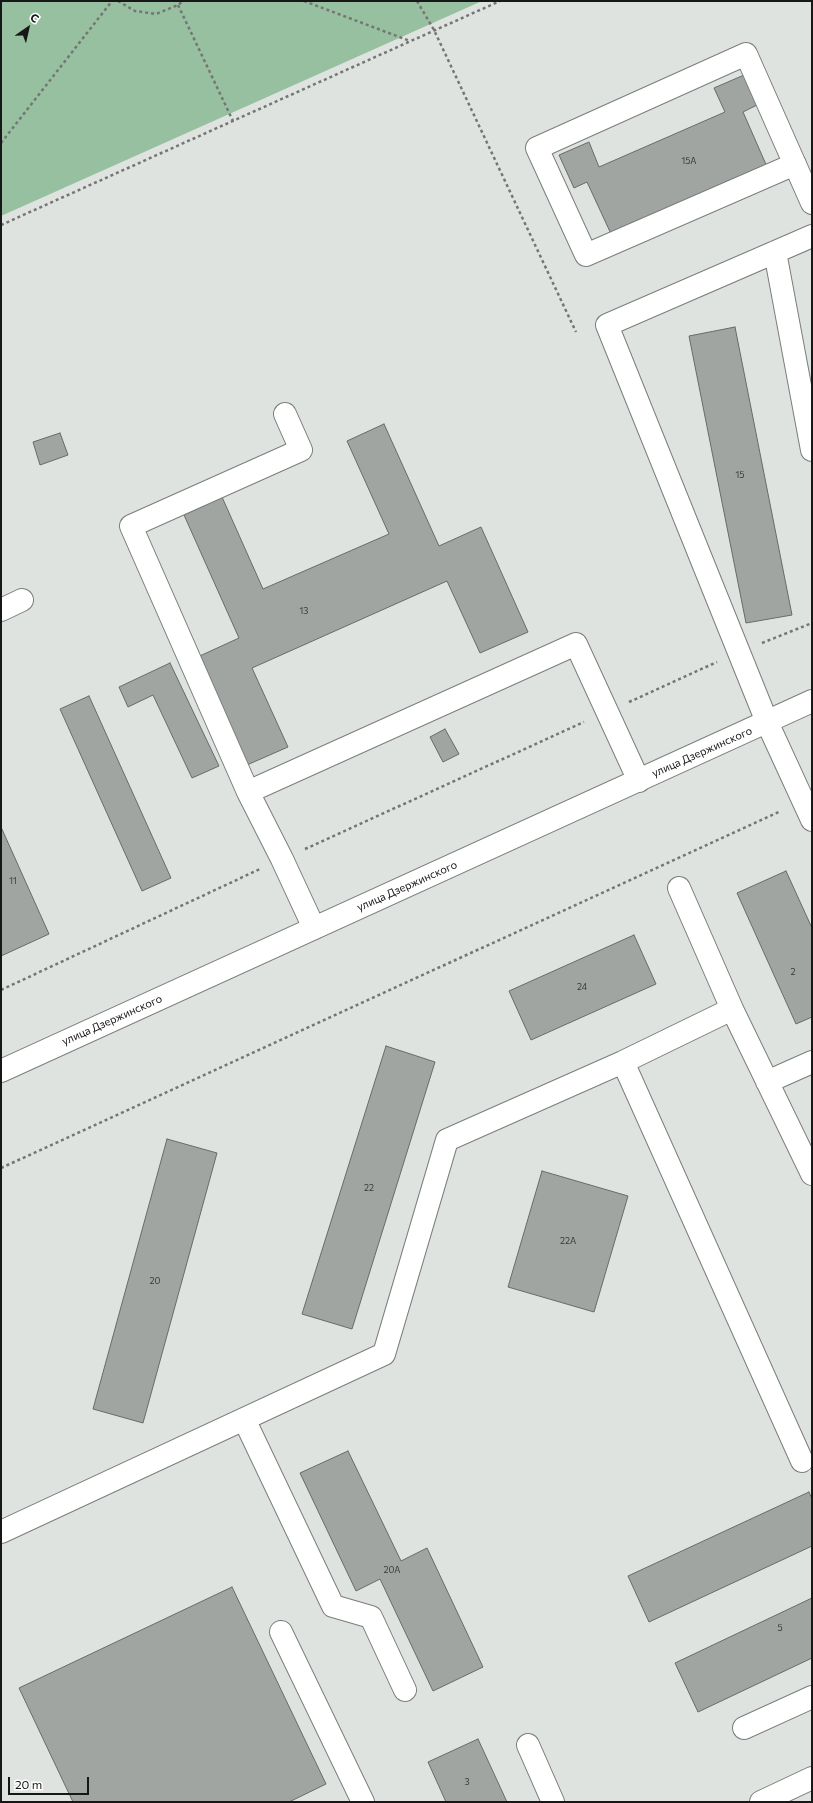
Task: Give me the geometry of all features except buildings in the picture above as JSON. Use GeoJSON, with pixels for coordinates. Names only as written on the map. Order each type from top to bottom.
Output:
{"type":"FeatureCollection","features":[{"type":"Feature","properties":{"kind":"main road"},"geometry":{"type":"LineString","coordinates":[[794,164],[586,255],[537,148],[746,54],[812,203]]}},
{"type":"Feature","properties":{"kind":"main road"},"geometry":{"type":"LineString","coordinates":[[812,236],[607,325],[767,722],[812,820]]}},
{"type":"Feature","properties":{"kind":"main road"},"geometry":{"type":"LineString","coordinates":[[775,252],[812,450]]}},
{"type":"Feature","properties":{"kind":"main road"},"geometry":{"type":"LineString","coordinates":[[285,414],[302,450],[131,526],[248,792],[282,859],[314,928]]}},
{"type":"Feature","properties":{"kind":"main road"},"geometry":{"type":"LineString","coordinates":[[1,610],[22,600]]}},
{"type":"Feature","properties":{"kind":"main road"},"geometry":{"type":"LineString","coordinates":[[248,792],[576,644],[639,781]]}},
{"type":"Feature","properties":{"kind":"main road","name":"улица Дзержинского"},"geometry":{"type":"LineString","coordinates":[[1,1071],[812,701]]}},
{"type":"Feature","properties":{"kind":"main road"},"geometry":{"type":"LineString","coordinates":[[679,888],[732,1009],[812,1174]]}},
{"type":"Feature","properties":{"kind":"main road"},"geometry":{"type":"LineString","coordinates":[[1,1532],[384,1354],[447,1140],[623,1062],[732,1009]]}},
{"type":"Feature","properties":{"kind":"main road"},"geometry":{"type":"LineString","coordinates":[[623,1062],[802,1461]]}},
{"type":"Feature","properties":{"kind":"main road"},"geometry":{"type":"LineString","coordinates":[[767,1082],[812,1062]]}},
{"type":"Feature","properties":{"kind":"main road"},"geometry":{"type":"LineString","coordinates":[[244,1420],[333,1606],[371,1617],[405,1690]]}},
{"type":"Feature","properties":{"kind":"main road"},"geometry":{"type":"LineString","coordinates":[[281,1632],[363,1802]]}},
{"type":"Feature","properties":{"kind":"main road"},"geometry":{"type":"LineString","coordinates":[[744,1728],[812,1697]]}},
{"type":"Feature","properties":{"kind":"main road"},"geometry":{"type":"LineString","coordinates":[[528,1745],[553,1802]]}},
{"type":"Feature","properties":{"kind":"main road"},"geometry":{"type":"LineString","coordinates":[[761,1802],[812,1778]]}},
{"type":"Feature","properties":{"kind":"path"},"geometry":{"type":"LineString","coordinates":[[1,143],[112,1]]}},
{"type":"Feature","properties":{"kind":"path"},"geometry":{"type":"LineString","coordinates":[[118,1],[135,11],[156,14],[178,5],[183,1]]}},
{"type":"Feature","properties":{"kind":"path"},"geometry":{"type":"LineString","coordinates":[[304,1],[411,41]]}},
{"type":"Feature","properties":{"kind":"path"},"geometry":{"type":"LineString","coordinates":[[417,1],[434,30],[576,332]]}},
{"type":"Feature","properties":{"kind":"path"},"geometry":{"type":"LineString","coordinates":[[1,225],[500,1]]}},
{"type":"Feature","properties":{"kind":"path"},"geometry":{"type":"LineString","coordinates":[[178,5],[233,121]]}},
{"type":"Feature","properties":{"kind":"path"},"geometry":{"type":"LineString","coordinates":[[1,990],[282,859],[739,652],[812,623]]}},
{"type":"Feature","properties":{"kind":"path"},"geometry":{"type":"LineString","coordinates":[[1,1168],[783,810]]}},
{"type":"Feature","properties":{"kind":"green space"},"geometry":{"type":"Polygon","coordinates":[[[1,1],[482,1],[1,216],[1,1]]]}}]}
